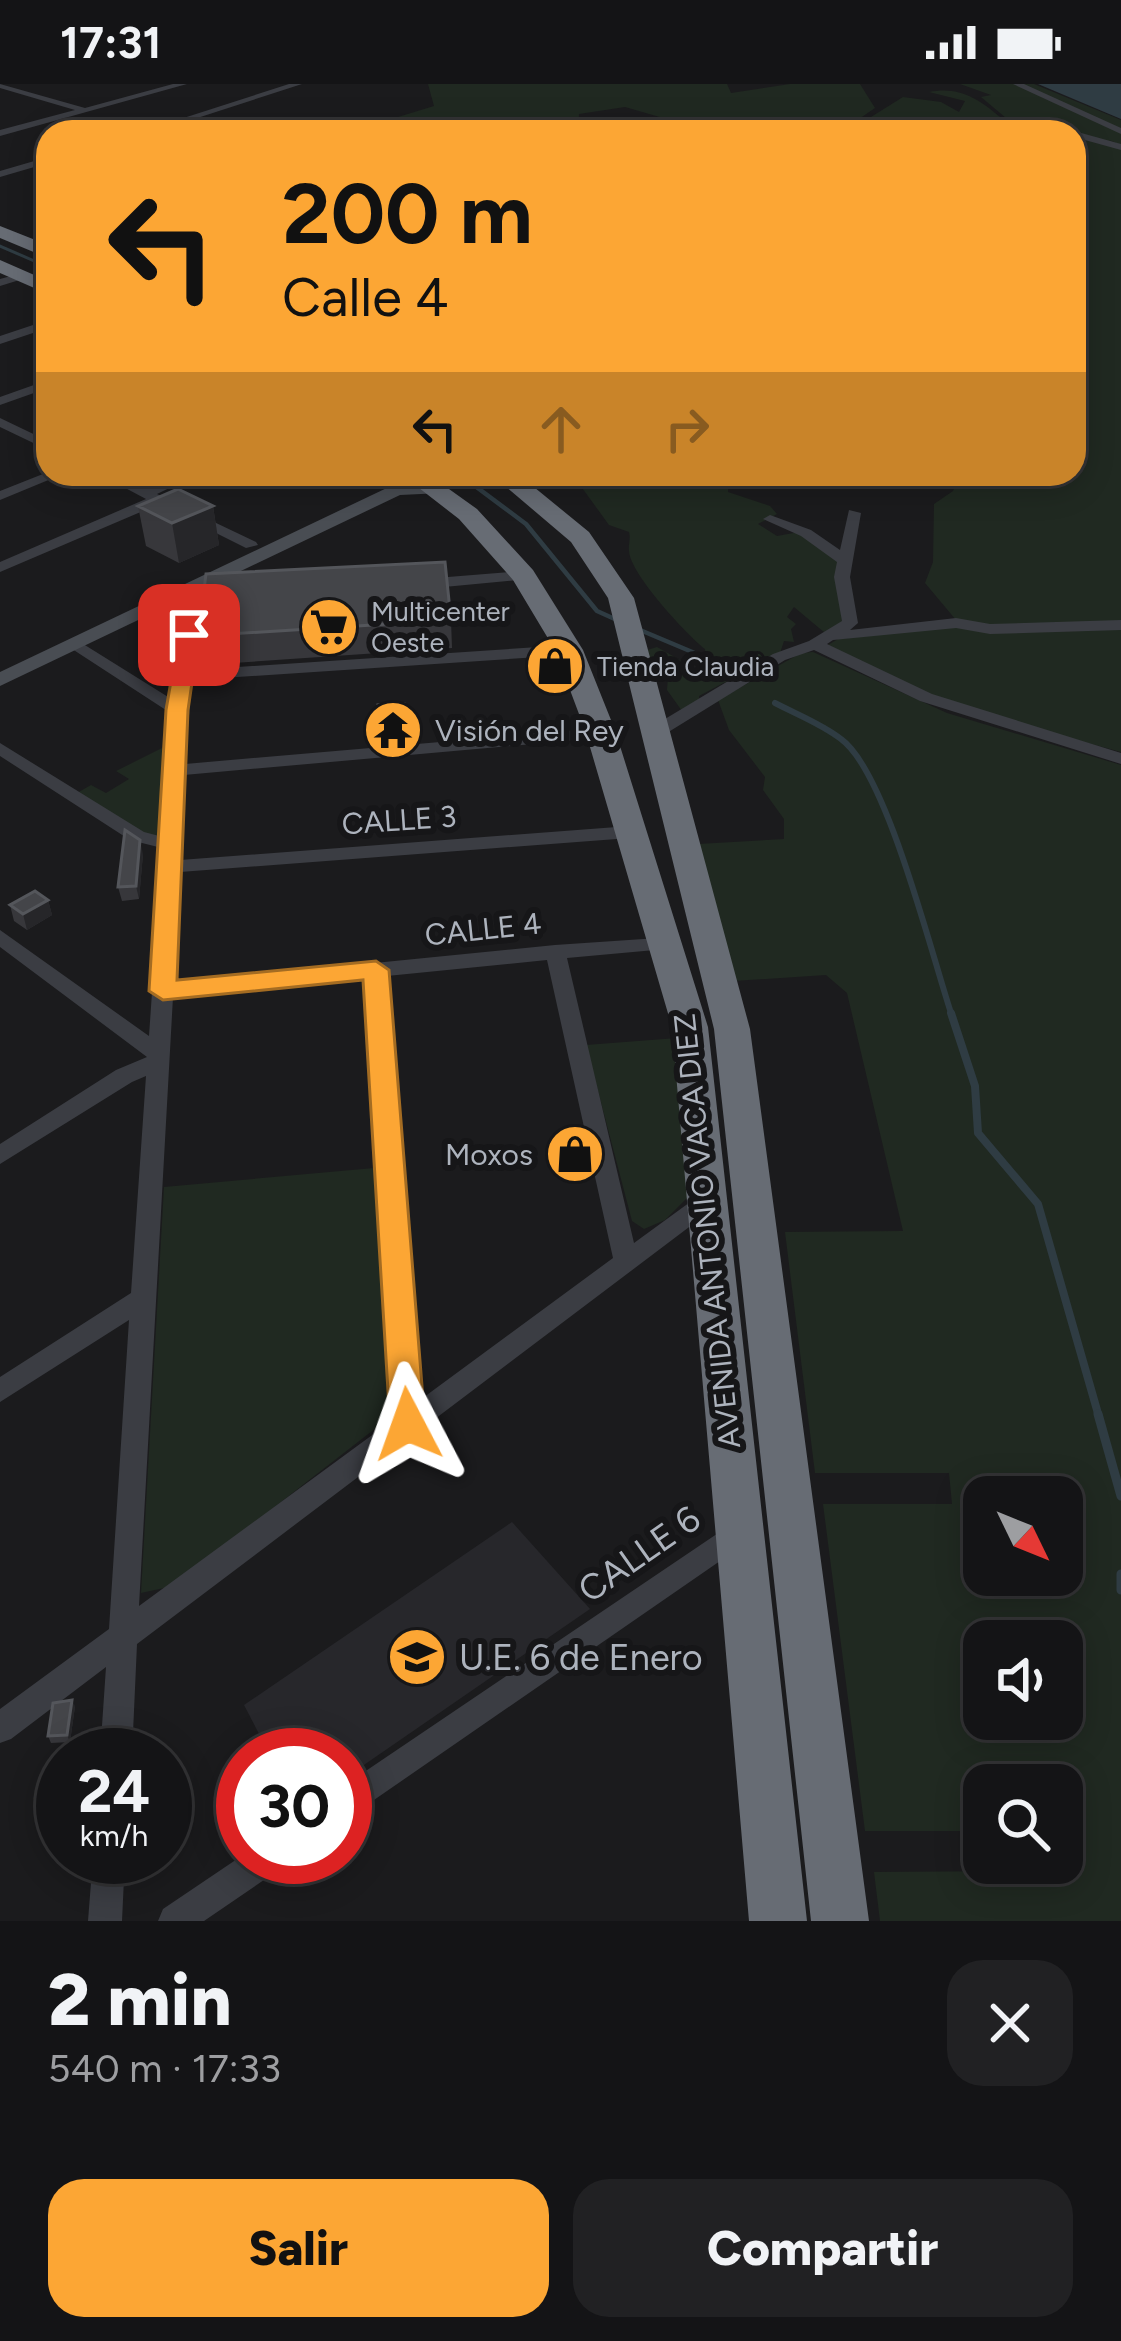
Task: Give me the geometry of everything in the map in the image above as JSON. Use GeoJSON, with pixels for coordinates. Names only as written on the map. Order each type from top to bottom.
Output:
{"type":"FeatureCollection","features":[{"type":"Feature","properties":{"kind":"highway"},"geometry":{"type":"LineString","coordinates":[[0,231],[36,247]]}},
{"type":"Feature","properties":{"kind":"highway"},"geometry":{"type":"LineString","coordinates":[[0,266],[36,282]]}},
{"type":"Feature","properties":{"kind":"highway","name":"AVENIDA ANTONIO VACA DIEZ"},"geometry":{"type":"LineString","coordinates":[[431,486],[487,522],[569,650],[602,733],[690,1027],[778,1921]]}},
{"type":"Feature","properties":{"kind":"highway","name":"AVENIDA ANTONIO VACA DIEZ"},"geometry":{"type":"LineString","coordinates":[[517,486],[605,568],[621,598],[733,1030],[840,1921]]}},
{"type":"Feature","properties":{"kind":"highway"},"geometry":{"type":"LineString","coordinates":[[487,522],[545,510]]}},
{"type":"Feature","properties":{"kind":"street"},"geometry":{"type":"LineString","coordinates":[[16,84],[33,92]]}},
{"type":"Feature","properties":{"kind":"street"},"geometry":{"type":"LineString","coordinates":[[49,120],[183,84]]}},
{"type":"Feature","properties":{"kind":"street"},"geometry":{"type":"LineString","coordinates":[[183,120],[298,84]]}},
{"type":"Feature","properties":{"kind":"street"},"geometry":{"type":"LineString","coordinates":[[1017,84],[1121,130]]}},
{"type":"Feature","properties":{"kind":"street"},"geometry":{"type":"LineString","coordinates":[[0,85],[90,109]]}},
{"type":"Feature","properties":{"kind":"street"},"geometry":{"type":"LineString","coordinates":[[0,100],[51,87]]}},
{"type":"Feature","properties":{"kind":"street"},"geometry":{"type":"LineString","coordinates":[[0,133],[36,123]]}},
{"type":"Feature","properties":{"kind":"street"},"geometry":{"type":"LineString","coordinates":[[1086,137],[1121,147]]}},
{"type":"Feature","properties":{"kind":"street"},"geometry":{"type":"LineString","coordinates":[[0,174],[36,164]]}},
{"type":"Feature","properties":{"kind":"street"},"geometry":{"type":"LineString","coordinates":[[0,283],[22,276]]}},
{"type":"Feature","properties":{"kind":"street"},"geometry":{"type":"LineString","coordinates":[[0,340],[36,328]]}},
{"type":"Feature","properties":{"kind":"street"},"geometry":{"type":"LineString","coordinates":[[0,401],[36,388]]}},
{"type":"Feature","properties":{"kind":"street"},"geometry":{"type":"LineString","coordinates":[[3,427],[36,441]]}},
{"type":"Feature","properties":{"kind":"street"},"geometry":{"type":"LineString","coordinates":[[0,496],[36,482]]}},
{"type":"Feature","properties":{"kind":"street"},"geometry":{"type":"LineString","coordinates":[[131,486],[251,545]]}},
{"type":"Feature","properties":{"kind":"street"},"geometry":{"type":"LineString","coordinates":[[0,567],[169,486]]}},
{"type":"Feature","properties":{"kind":"street"},"geometry":{"type":"LineString","coordinates":[[0,680],[199,590],[353,503],[372,486]]}},
{"type":"Feature","properties":{"kind":"street"},"geometry":{"type":"LineString","coordinates":[[0,661],[251,545],[353,503],[411,486]]}},
{"type":"Feature","properties":{"kind":"street"},"geometry":{"type":"LineString","coordinates":[[835,637],[850,623],[842,577],[854,513]]}},
{"type":"Feature","properties":{"kind":"street"},"geometry":{"type":"LineString","coordinates":[[770,519],[806,533],[845,560]]}},
{"type":"Feature","properties":{"kind":"street"},"geometry":{"type":"LineString","coordinates":[[397,586],[524,576]]}},
{"type":"Feature","properties":{"kind":"street"},"geometry":{"type":"LineString","coordinates":[[199,590],[221,594]]}},
{"type":"Feature","properties":{"kind":"street"},"geometry":{"type":"LineString","coordinates":[[118,1728],[177,710],[199,590]]}},
{"type":"Feature","properties":{"kind":"street"},"geometry":{"type":"LineString","coordinates":[[656,732],[778,657],[835,637],[956,623],[990,629],[1121,625]]}},
{"type":"Feature","properties":{"kind":"street"},"geometry":{"type":"LineString","coordinates":[[815,644],[872,678],[926,701],[1121,759]]}},
{"type":"Feature","properties":{"kind":"street"},"geometry":{"type":"LineString","coordinates":[[74,645],[177,710]]}},
{"type":"Feature","properties":{"kind":"street"},"geometry":{"type":"LineString","coordinates":[[180,676],[569,650]]}},
{"type":"Feature","properties":{"kind":"street"},"geometry":{"type":"LineString","coordinates":[[177,770],[602,733]]}},
{"type":"Feature","properties":{"kind":"street"},"geometry":{"type":"LineString","coordinates":[[0,748],[172,856]]}},
{"type":"Feature","properties":{"kind":"street","name":"CALLE 3"},"geometry":{"type":"LineString","coordinates":[[172,856],[630,832]]}},
{"type":"Feature","properties":{"kind":"street"},"geometry":{"type":"LineString","coordinates":[[0,937],[155,1059]]}},
{"type":"Feature","properties":{"kind":"street","name":"CALLE 4"},"geometry":{"type":"LineString","coordinates":[[163,991],[666,942]]}},
{"type":"Feature","properties":{"kind":"street"},"geometry":{"type":"LineString","coordinates":[[555,952],[626,1262]]}},
{"type":"Feature","properties":{"kind":"street"},"geometry":{"type":"LineString","coordinates":[[376,970],[408,1424]]}},
{"type":"Feature","properties":{"kind":"street"},"geometry":{"type":"LineString","coordinates":[[0,1155],[155,1059]]}},
{"type":"Feature","properties":{"kind":"street"},"geometry":{"type":"LineString","coordinates":[[0,1729],[705,1203]]}},
{"type":"Feature","properties":{"kind":"street"},"geometry":{"type":"LineString","coordinates":[[0,1391],[141,1299]]}},
{"type":"Feature","properties":{"kind":"street","name":"CALLE 6"},"geometry":{"type":"LineString","coordinates":[[372,1785],[740,1531]]}},
{"type":"Feature","properties":{"kind":"street"},"geometry":{"type":"LineString","coordinates":[[105,1921],[107,1884]]}},
{"type":"Feature","properties":{"kind":"street"},"geometry":{"type":"LineString","coordinates":[[175,1921],[229,1884]]}},
{"type":"Feature","properties":{"kind":"shaded area"},"geometry":{"type":"Polygon","coordinates":[[[428,84],[727,84],[731,93],[790,84],[860,84],[875,108],[858,120],[670,120],[625,107],[579,114],[579,120],[388,120],[434,106],[428,84]]]}},
{"type":"Feature","properties":{"kind":"shaded area"},"geometry":{"type":"Polygon","coordinates":[[[960,84],[1034,84],[1121,120],[1121,129],[1047,96],[1121,133],[1121,145],[1109,140],[1121,148],[1121,623],[990,627],[956,620],[925,583],[933,562],[934,504],[955,486],[1086,486],[1086,120],[998,120],[1006,118],[981,97],[991,95],[960,84]]]}},
{"type":"Feature","properties":{"kind":"shaded area"},"geometry":{"type":"Polygon","coordinates":[[[1038,84],[1121,84],[1121,119],[1038,84]]]}},
{"type":"Feature","properties":{"kind":"shaded area"},"geometry":{"type":"Polygon","coordinates":[[[939,91],[967,95],[1000,117],[866,120],[903,97],[941,102],[959,112],[965,101],[929,92],[939,91]]]}},
{"type":"Feature","properties":{"kind":"shaded area"},"geometry":{"type":"Polygon","coordinates":[[[581,486],[728,486],[728,492],[770,506],[777,514],[758,524],[777,536],[799,532],[838,560],[843,622],[825,633],[794,607],[787,617],[796,624],[791,629],[794,642],[784,641],[780,653],[699,696],[699,703],[682,711],[667,690],[668,677],[651,663],[647,650],[657,647],[696,669],[706,663],[705,649],[639,574],[629,551],[629,532],[609,525],[581,486]]]}},
{"type":"Feature","properties":{"kind":"shaded area"},"geometry":{"type":"Polygon","coordinates":[[[950,627],[1121,627],[1121,752],[941,703],[828,645],[838,639],[950,627]]]}},
{"type":"Feature","properties":{"kind":"shaded area"},"geometry":{"type":"Polygon","coordinates":[[[813,652],[947,713],[1121,765],[1121,1921],[880,1921],[874,1872],[963,1871],[963,1884],[1083,1884],[1083,1764],[963,1764],[963,1831],[865,1831],[823,1504],[952,1504],[949,1473],[815,1473],[785,1232],[903,1231],[847,993],[826,975],[733,981],[698,844],[784,839],[784,819],[763,790],[765,777],[729,730],[718,700],[801,653],[813,652]]]}},
{"type":"Feature","properties":{"kind":"shaded area"},"geometry":{"type":"Polygon","coordinates":[[[168,745],[160,836],[153,839],[77,793],[91,785],[106,793],[129,779],[116,771],[168,745]]]}},
{"type":"Feature","properties":{"kind":"shaded area"},"geometry":{"type":"Polygon","coordinates":[[[677,1038],[688,1197],[665,1220],[644,1229],[632,1221],[586,1045],[677,1038]]]}},
{"type":"Feature","properties":{"kind":"shaded area"},"geometry":{"type":"Polygon","coordinates":[[[374,1168],[390,1417],[173,1586],[141,1593],[164,1187],[374,1168]]]}},
{"type":"Feature","properties":{"kind":"shaded area","name":"U.E. 6 de Enero"},"geometry":{"type":"Polygon","coordinates":[[[512,1522],[590,1609],[372,1759],[372,1728],[256,1728],[244,1705],[512,1522]]]}},
{"type":"Feature","properties":{"kind":"building"},"geometry":{"type":"Polygon","coordinates":[[[178,489],[213,506],[172,523],[138,506],[178,489]]]}},
{"type":"Feature","properties":{"kind":"building"},"geometry":{"type":"Polygon","coordinates":[[[445,562],[451,620],[198,636],[206,574],[445,562]]]}},
{"type":"Feature","properties":{"kind":"building"},"geometry":{"type":"Polygon","coordinates":[[[404,704],[405,725],[379,727],[378,705],[404,704]]]}},
{"type":"Feature","properties":{"kind":"building"},"geometry":{"type":"Polygon","coordinates":[[[125,830],[140,840],[136,886],[118,887],[125,830]]]}},
{"type":"Feature","properties":{"kind":"building"},"geometry":{"type":"Polygon","coordinates":[[[35,891],[48,900],[23,914],[10,905],[35,891]]]}},
{"type":"Feature","properties":{"kind":"building"},"geometry":{"type":"Polygon","coordinates":[[[72,1700],[68,1728],[49,1728],[53,1703],[72,1700]]]}},
{"type":"Feature","properties":{"kind":"waterway"},"geometry":{"type":"LineString","coordinates":[[0,246],[36,262]]}},
{"type":"Feature","properties":{"kind":"waterway"},"geometry":{"type":"LineString","coordinates":[[475,486],[526,524],[597,611],[617,620]]}},
{"type":"Feature","properties":{"kind":"waterway"},"geometry":{"type":"LineString","coordinates":[[640,630],[716,662]]}},
{"type":"Feature","properties":{"kind":"waterway"},"geometry":{"type":"LineString","coordinates":[[775,703],[841,739],[875,788],[952,1016]]}},
{"type":"Feature","properties":{"kind":"waterway"},"geometry":{"type":"LineString","coordinates":[[951,1013],[975,1086],[978,1133],[1038,1204],[1099,1417]]}},
{"type":"Feature","properties":{"kind":"waterway"},"geometry":{"type":"LineString","coordinates":[[1098,1414],[1121,1496]]}},
{"type":"Feature","properties":{"kind":"waterway"},"geometry":{"type":"LineString","coordinates":[[1121,1574],[1121,1590]]}},
{"type":"Feature","properties":{"kind":"place","name":"Multicenter Oeste"},"geometry":{"type":"Point","coordinates":[329,627]}},
{"type":"Feature","properties":{"kind":"place","name":"Tienda Claudia"},"geometry":{"type":"Point","coordinates":[555,666]}},
{"type":"Feature","properties":{"kind":"place","name":"Visión del Rey"},"geometry":{"type":"Point","coordinates":[393,730]}},
{"type":"Feature","properties":{"kind":"place","name":"Moxos"},"geometry":{"type":"Point","coordinates":[575,1154]}},
{"type":"Feature","properties":{"kind":"place","name":"U.E. 6 de Enero"},"geometry":{"type":"Point","coordinates":[417,1657]}},
{"type":"Feature","properties":{"kind":"route"},"geometry":{"type":"LineString","coordinates":[[189,635],[177,710],[163,991],[376,970],[408,1424]]}}]}
